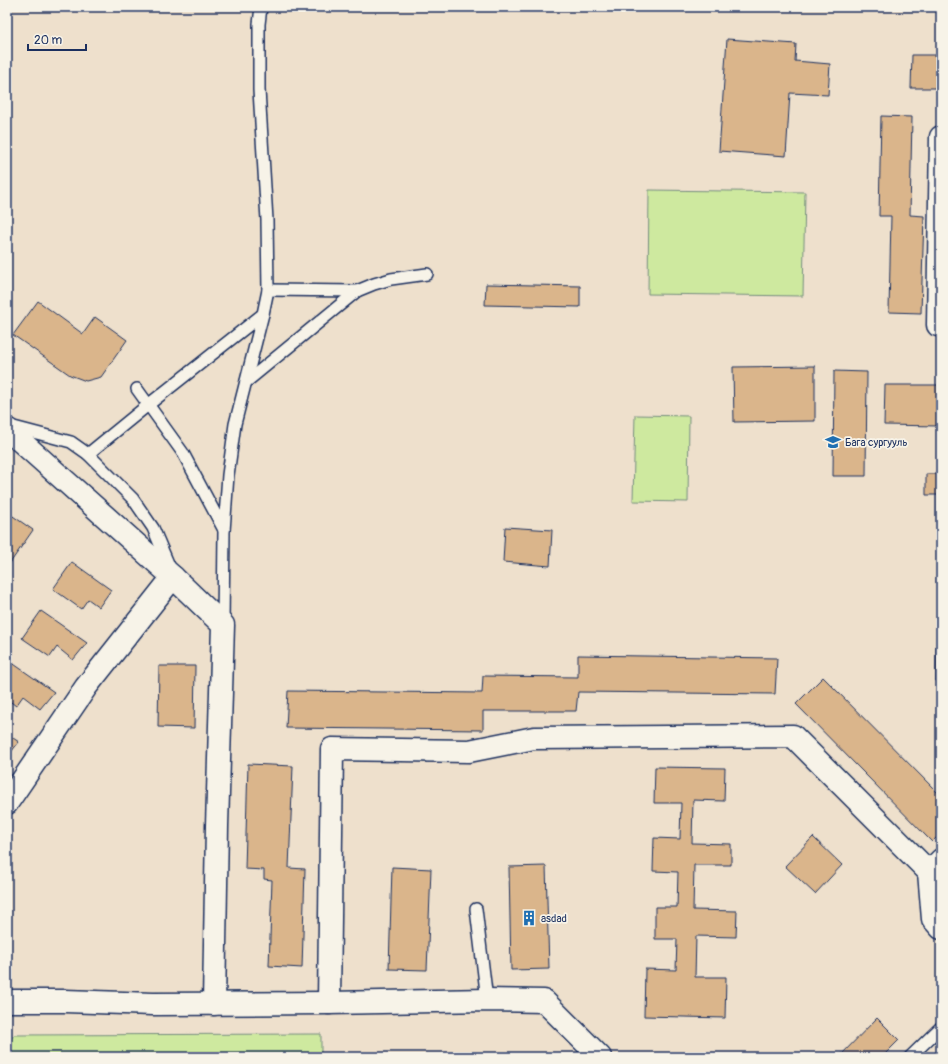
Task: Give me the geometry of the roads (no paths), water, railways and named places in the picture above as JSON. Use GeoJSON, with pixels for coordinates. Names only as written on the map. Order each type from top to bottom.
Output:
{"type":"FeatureCollection","features":[{"type":"Feature","properties":{"kind":"street"},"geometry":{"type":"LineString","coordinates":[[941,137],[938,325],[941,325]]}},
{"type":"Feature","properties":{"kind":"street"},"geometry":{"type":"LineString","coordinates":[[7,429],[224,625],[217,834],[214,1004]]}},
{"type":"Feature","properties":{"kind":"street"},"geometry":{"type":"LineString","coordinates":[[7,803],[86,687],[173,578]]}},
{"type":"Feature","properties":{"kind":"street"},"geometry":{"type":"LineString","coordinates":[[329,1003],[332,750],[469,751],[534,738],[794,736],[937,869],[933,919],[941,928]]}},
{"type":"Feature","properties":{"kind":"street"},"geometry":{"type":"LineString","coordinates":[[7,1001],[153,1004],[487,1000],[544,1001],[600,1057]]}},
{"type":"Feature","properties":{"kind":"lane"},"geometry":{"type":"LineString","coordinates":[[224,625],[224,531],[228,475],[235,424],[268,290],[267,220],[259,90],[259,24],[262,7]]}},
{"type":"Feature","properties":{"kind":"lane"},"geometry":{"type":"LineString","coordinates":[[246,382],[357,291],[391,279],[427,274]]}},
{"type":"Feature","properties":{"kind":"lane"},"geometry":{"type":"LineString","coordinates":[[268,290],[357,291]]}},
{"type":"Feature","properties":{"kind":"lane"},"geometry":{"type":"LineString","coordinates":[[88,454],[263,314]]}},
{"type":"Feature","properties":{"kind":"lane"},"geometry":{"type":"LineString","coordinates":[[137,389],[183,453],[224,531]]}},
{"type":"Feature","properties":{"kind":"lane"},"geometry":{"type":"LineString","coordinates":[[7,425],[71,442],[88,454],[133,499],[141,510],[153,528],[173,578]]}},
{"type":"Feature","properties":{"kind":"lane"},"geometry":{"type":"LineString","coordinates":[[476,909],[487,1000]]}},
{"type":"Feature","properties":{"kind":"lane"},"geometry":{"type":"LineString","coordinates":[[910,1057],[941,1027]]}},
{"type":"Feature","properties":{"kind":"place","name":"Бага сургууль"},"geometry":{"type":"Point","coordinates":[833,442]}},
{"type":"Feature","properties":{"kind":"place","name":"asdad"},"geometry":{"type":"Point","coordinates":[529,918]}}]}
